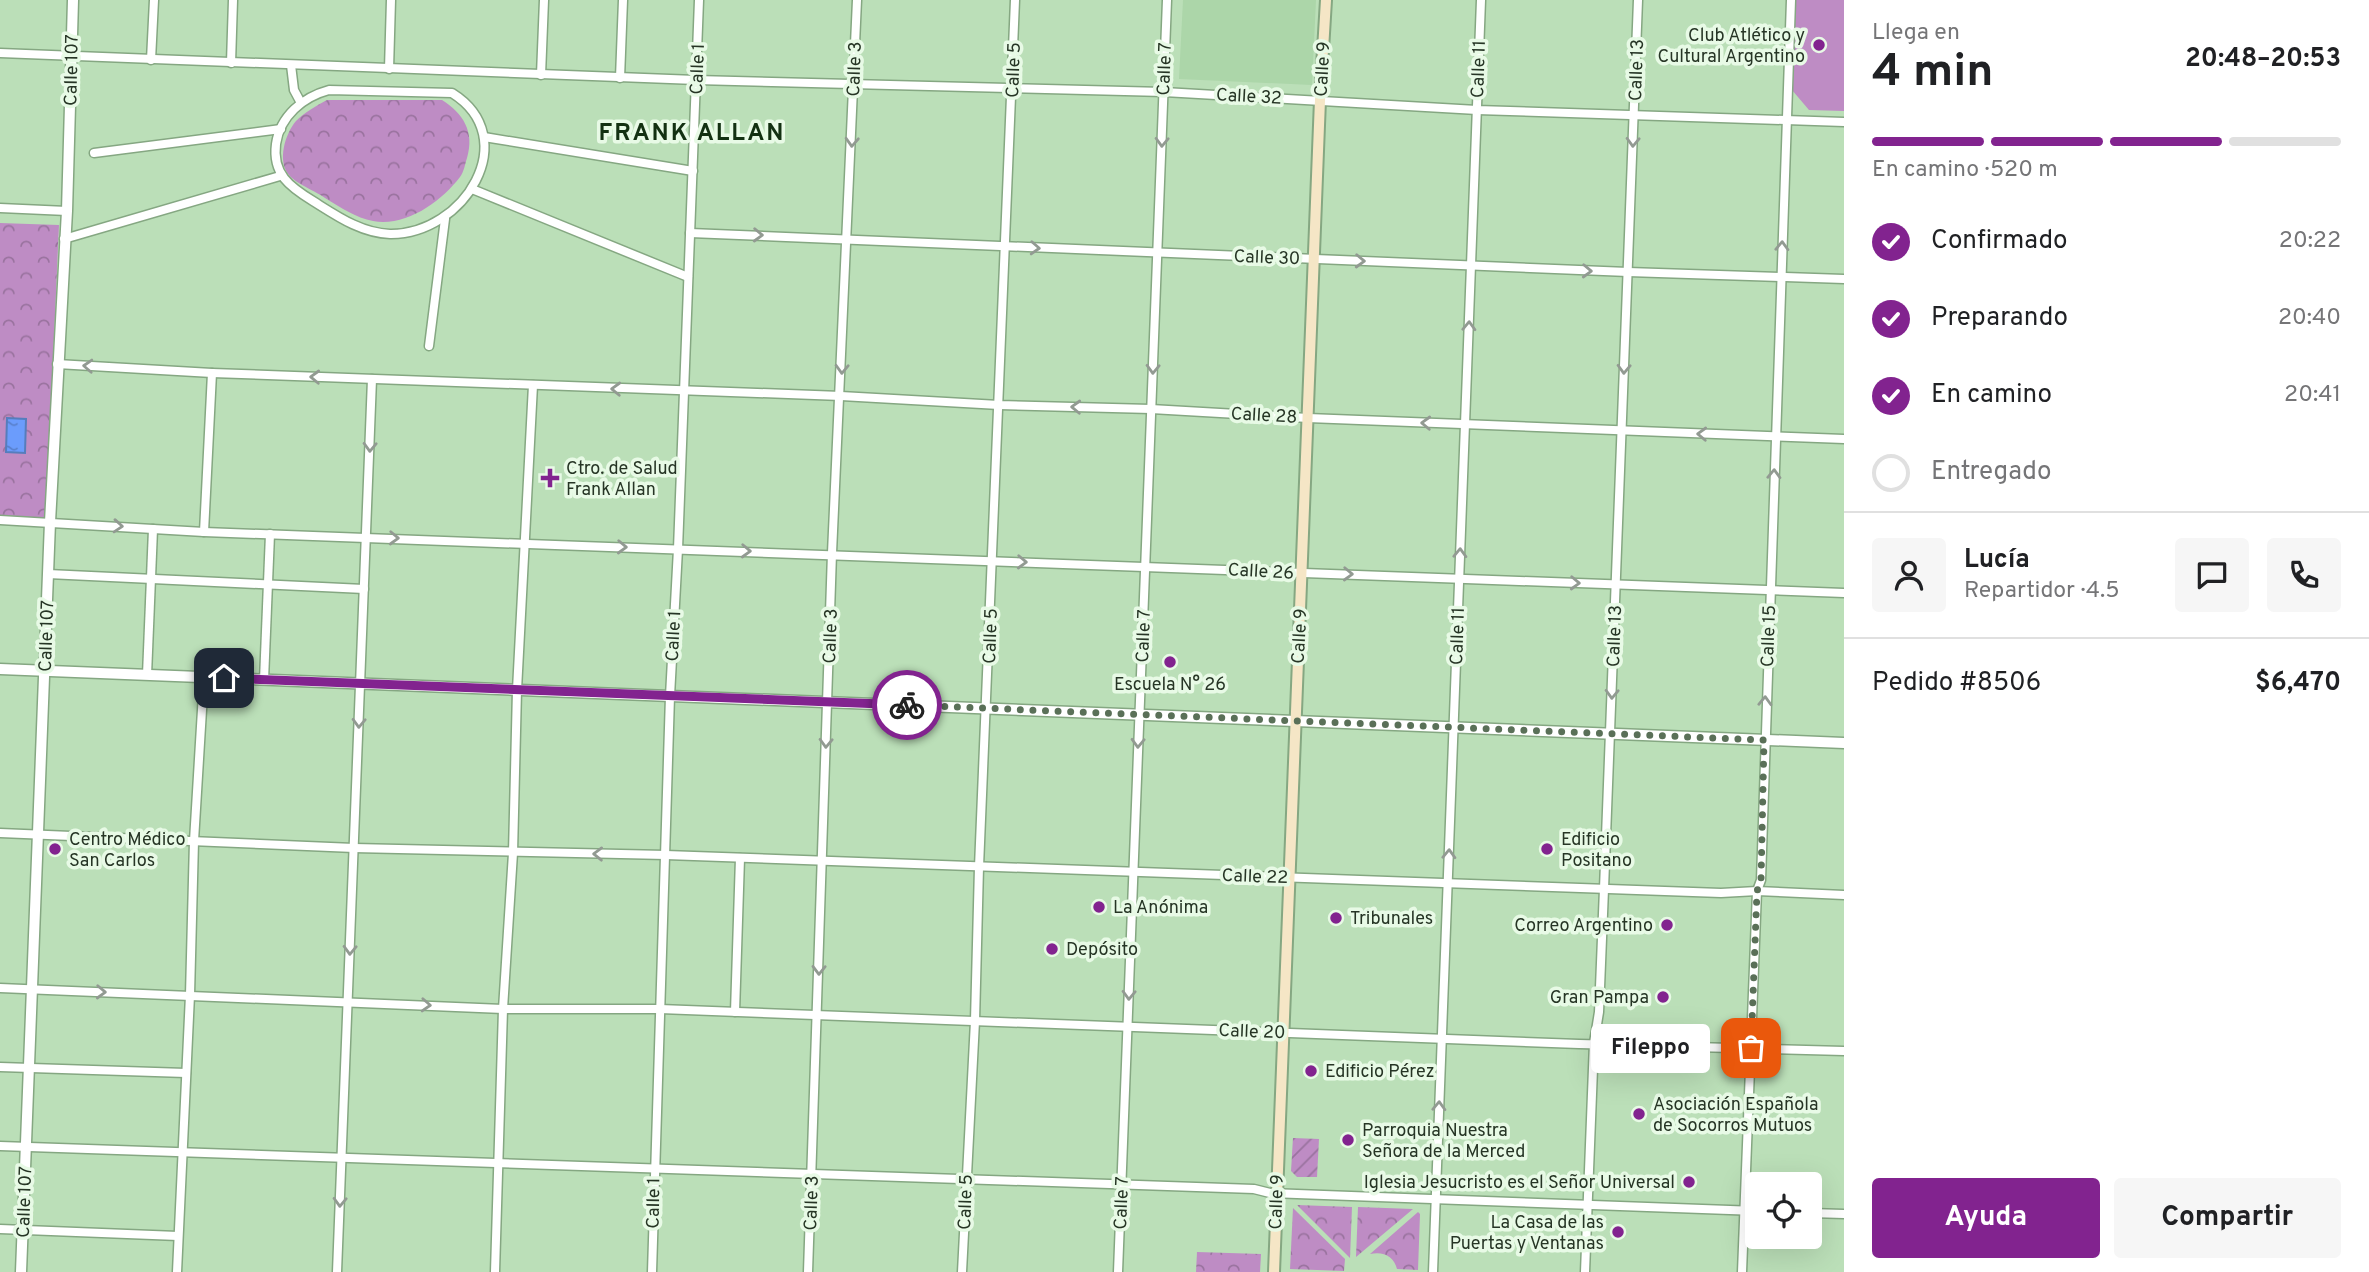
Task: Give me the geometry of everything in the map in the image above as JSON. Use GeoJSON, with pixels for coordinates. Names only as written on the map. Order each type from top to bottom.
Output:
{"type":"FeatureCollection","features":[{"type":"Feature","properties":{"kind":"main road","name":"Calle 9"},"geometry":{"type":"LineString","coordinates":[[1274,1272],[1326,0]]}},
{"type":"Feature","properties":{"kind":"street","name":"Calle 107"},"geometry":{"type":"LineString","coordinates":[[21,1272],[50,522],[67,211],[73,0]]}},
{"type":"Feature","properties":{"kind":"street"},"geometry":{"type":"LineString","coordinates":[[151,60],[154,0]]}},
{"type":"Feature","properties":{"kind":"street"},"geometry":{"type":"LineString","coordinates":[[231,63],[233,0]]}},
{"type":"Feature","properties":{"kind":"street"},"geometry":{"type":"LineString","coordinates":[[389,69],[391,0]]}},
{"type":"Feature","properties":{"kind":"street"},"geometry":{"type":"LineString","coordinates":[[541,75],[544,0]]}},
{"type":"Feature","properties":{"kind":"street"},"geometry":{"type":"LineString","coordinates":[[620,78],[623,0]]}},
{"type":"Feature","properties":{"kind":"street","name":"Calle 1"},"geometry":{"type":"LineString","coordinates":[[652,1272],[670,696],[699,0]]}},
{"type":"Feature","properties":{"kind":"street","name":"Calle 3"},"geometry":{"type":"LineString","coordinates":[[808,1272],[832,553],[857,0]]}},
{"type":"Feature","properties":{"kind":"street","name":"Calle 5"},"geometry":{"type":"LineString","coordinates":[[962,1272],[975,1021],[1015,0]]}},
{"type":"Feature","properties":{"kind":"street","name":"Calle 7"},"geometry":{"type":"LineString","coordinates":[[1118,1272],[1167,0]]}},
{"type":"Feature","properties":{"kind":"street","name":"Calle 11"},"geometry":{"type":"LineString","coordinates":[[1433,1272],[1481,0]]}},
{"type":"Feature","properties":{"kind":"street","name":"Calle 13"},"geometry":{"type":"LineString","coordinates":[[1585,1272],[1611,734],[1638,0]]}},
{"type":"Feature","properties":{"kind":"street","name":"Calle 15"},"geometry":{"type":"LineString","coordinates":[[1742,1272],[1757,891],[1761,880],[1791,0]]}},
{"type":"Feature","properties":{"kind":"street","name":"Calle 32"},"geometry":{"type":"LineString","coordinates":[[0,53],[620,78],[1164,92],[1477,110],[1844,122]]}},
{"type":"Feature","properties":{"kind":"street"},"geometry":{"type":"LineString","coordinates":[[292,65],[294,90],[301,103]]}},
{"type":"Feature","properties":{"kind":"street"},"geometry":{"type":"LineString","coordinates":[[328,90],[452,93],[463,99],[483,131],[485,148],[472,189],[445,219],[419,229],[391,234],[360,229],[292,188],[280,176],[275,155],[281,129],[285,119],[301,103],[316,93],[328,90]]}},
{"type":"Feature","properties":{"kind":"street"},"geometry":{"type":"LineString","coordinates":[[94,153],[281,129]]}},
{"type":"Feature","properties":{"kind":"street"},"geometry":{"type":"LineString","coordinates":[[484,137],[693,171]]}},
{"type":"Feature","properties":{"kind":"street"},"geometry":{"type":"LineString","coordinates":[[64,239],[280,176]]}},
{"type":"Feature","properties":{"kind":"street"},"geometry":{"type":"LineString","coordinates":[[472,189],[688,277]]}},
{"type":"Feature","properties":{"kind":"street"},"geometry":{"type":"LineString","coordinates":[[0,208],[67,211]]}},
{"type":"Feature","properties":{"kind":"street"},"geometry":{"type":"LineString","coordinates":[[429,346],[445,219]]}},
{"type":"Feature","properties":{"kind":"street","name":"Calle 30"},"geometry":{"type":"LineString","coordinates":[[690,233],[1844,279]]}},
{"type":"Feature","properties":{"kind":"street","name":"Calle 28"},"geometry":{"type":"LineString","coordinates":[[57,364],[212,373],[841,396],[999,405],[1151,409],[1308,418],[1844,439]]}},
{"type":"Feature","properties":{"kind":"street"},"geometry":{"type":"LineString","coordinates":[[204,532],[212,373]]}},
{"type":"Feature","properties":{"kind":"street"},"geometry":{"type":"LineString","coordinates":[[337,1272],[372,379]]}},
{"type":"Feature","properties":{"kind":"street"},"geometry":{"type":"LineString","coordinates":[[495,1272],[503,1009],[513,853],[517,690],[533,385]]}},
{"type":"Feature","properties":{"kind":"street","name":"Calle 26"},"geometry":{"type":"LineString","coordinates":[[0,520],[204,532],[832,553],[1844,593]]}},
{"type":"Feature","properties":{"kind":"street"},"geometry":{"type":"LineString","coordinates":[[147,675],[153,529]]}},
{"type":"Feature","properties":{"kind":"street"},"geometry":{"type":"LineString","coordinates":[[264,680],[270,534]]}},
{"type":"Feature","properties":{"kind":"street"},"geometry":{"type":"LineString","coordinates":[[48,574],[364,589]]}},
{"type":"Feature","properties":{"kind":"street"},"geometry":{"type":"LineString","coordinates":[[0,669],[1844,743]]}},
{"type":"Feature","properties":{"kind":"street"},"geometry":{"type":"LineString","coordinates":[[177,1272],[194,841],[204,677]]}},
{"type":"Feature","properties":{"kind":"street","name":"Calle 22"},"geometry":{"type":"LineString","coordinates":[[0,833],[354,848],[666,855],[1721,893],[1757,891],[1844,895]]}},
{"type":"Feature","properties":{"kind":"street"},"geometry":{"type":"LineString","coordinates":[[735,1012],[740,858]]}},
{"type":"Feature","properties":{"kind":"street","name":"Calle 20"},"geometry":{"type":"LineString","coordinates":[[0,988],[503,1009],[660,1009],[1441,1039],[1844,1051]]}},
{"type":"Feature","properties":{"kind":"street"},"geometry":{"type":"LineString","coordinates":[[0,1067],[186,1073]]}},
{"type":"Feature","properties":{"kind":"street"},"geometry":{"type":"LineString","coordinates":[[0,1146],[341,1160],[1254,1189],[1277,1193],[1744,1210]]}},
{"type":"Feature","properties":{"kind":"street"},"geometry":{"type":"LineString","coordinates":[[1822,1213],[1844,1214]]}},
{"type":"Feature","properties":{"kind":"street"},"geometry":{"type":"LineString","coordinates":[[0,1230],[178,1236]]}},
{"type":"Feature","properties":{"kind":"shaded area"},"geometry":{"type":"Polygon","coordinates":[[[1183,0],[1316,0],[1312,85],[1179,79],[1183,0]]]}},
{"type":"Feature","properties":{"kind":"green space","name":"Club Atlético y Cultural Argentino"},"geometry":{"type":"Polygon","coordinates":[[[1795,0],[1844,0],[1844,111],[1809,110],[1792,90],[1795,0]]]}},
{"type":"Feature","properties":{"kind":"green space"},"geometry":{"type":"Polygon","coordinates":[[[327,100],[442,100],[461,117],[468,132],[469,149],[461,175],[443,195],[422,211],[398,220],[373,221],[342,208],[292,178],[283,162],[286,140],[292,126],[303,115],[327,100]]]}},
{"type":"Feature","properties":{"kind":"green space"},"geometry":{"type":"Polygon","coordinates":[[[0,223],[59,225],[46,518],[0,517],[0,223]]]}},
{"type":"Feature","properties":{"kind":"green space"},"geometry":{"type":"Polygon","coordinates":[[[1293,1138],[1319,1139],[1317,1177],[1297,1177],[1291,1171],[1293,1138]]]}},
{"type":"Feature","properties":{"kind":"green space"},"geometry":{"type":"Polygon","coordinates":[[[1297,1205],[1352,1207],[1350,1258],[1297,1205]]]}},
{"type":"Feature","properties":{"kind":"green space"},"geometry":{"type":"Polygon","coordinates":[[[1358,1207],[1413,1209],[1356,1257],[1358,1207]]]}},
{"type":"Feature","properties":{"kind":"green space"},"geometry":{"type":"Polygon","coordinates":[[[1293,1208],[1345,1259],[1344,1271],[1290,1269],[1293,1208]]]}},
{"type":"Feature","properties":{"kind":"green space"},"geometry":{"type":"Polygon","coordinates":[[[1418,1212],[1418,1270],[1397,1269],[1387,1255],[1370,1254],[1418,1212]]]}},
{"type":"Feature","properties":{"kind":"green space"},"geometry":{"type":"Polygon","coordinates":[[[1197,1252],[1261,1254],[1260,1272],[1196,1272],[1197,1252]]]}},
{"type":"Feature","properties":{"kind":"water"},"geometry":{"type":"Polygon","coordinates":[[[7,418],[26,419],[25,453],[6,452],[7,418]]]}},
{"type":"Feature","properties":{"kind":"way so far"},"geometry":{"type":"LineString","coordinates":[[907,705],[1764,740],[1761,880],[1757,891],[1751,1048]]}},
{"type":"Feature","properties":{"kind":"place","name":"Club Atlético y Cultural Argentino"},"geometry":{"type":"Point","coordinates":[1819,45]}},
{"type":"Feature","properties":{"kind":"place","name":"Ctro. de Salud Frank Allan"},"geometry":{"type":"Point","coordinates":[550,478]}},
{"type":"Feature","properties":{"kind":"place","name":"Escuela N° 26"},"geometry":{"type":"Point","coordinates":[1170,662]}},
{"type":"Feature","properties":{"kind":"place","name":"Centro Médico San Carlos"},"geometry":{"type":"Point","coordinates":[55,849]}},
{"type":"Feature","properties":{"kind":"place","name":"Edificio Positano"},"geometry":{"type":"Point","coordinates":[1547,849]}},
{"type":"Feature","properties":{"kind":"place","name":"La Anónima"},"geometry":{"type":"Point","coordinates":[1099,907]}},
{"type":"Feature","properties":{"kind":"place","name":"Tribunales"},"geometry":{"type":"Point","coordinates":[1336,918]}},
{"type":"Feature","properties":{"kind":"place","name":"Correo Argentino"},"geometry":{"type":"Point","coordinates":[1667,925]}},
{"type":"Feature","properties":{"kind":"place","name":"Depósito"},"geometry":{"type":"Point","coordinates":[1052,949]}},
{"type":"Feature","properties":{"kind":"place","name":"Gran Pampa"},"geometry":{"type":"Point","coordinates":[1663,997]}},
{"type":"Feature","properties":{"kind":"place","name":"Fileppo"},"geometry":{"type":"Point","coordinates":[1751,1048]}},
{"type":"Feature","properties":{"kind":"place","name":"Edificio Pérez"},"geometry":{"type":"Point","coordinates":[1311,1071]}},
{"type":"Feature","properties":{"kind":"place","name":"Asociación Española de Socorros Mutuos"},"geometry":{"type":"Point","coordinates":[1639,1114]}},
{"type":"Feature","properties":{"kind":"place","name":"Parroquia Nuestra Señora de la Merced"},"geometry":{"type":"Point","coordinates":[1348,1140]}},
{"type":"Feature","properties":{"kind":"place","name":"Iglesia Jesucristo es el Señor Universal"},"geometry":{"type":"Point","coordinates":[1689,1182]}},
{"type":"Feature","properties":{"kind":"place","name":"La Casa de las Puertas y Ventanas"},"geometry":{"type":"Point","coordinates":[1618,1232]}},
{"type":"Feature","properties":{"kind":"district","name":"FRANK ALLAN"},"geometry":{"type":"Point","coordinates":[692,132]}},
{"type":"Feature","properties":{"kind":"route"},"geometry":{"type":"LineString","coordinates":[[224,678],[907,705]]}}]}
